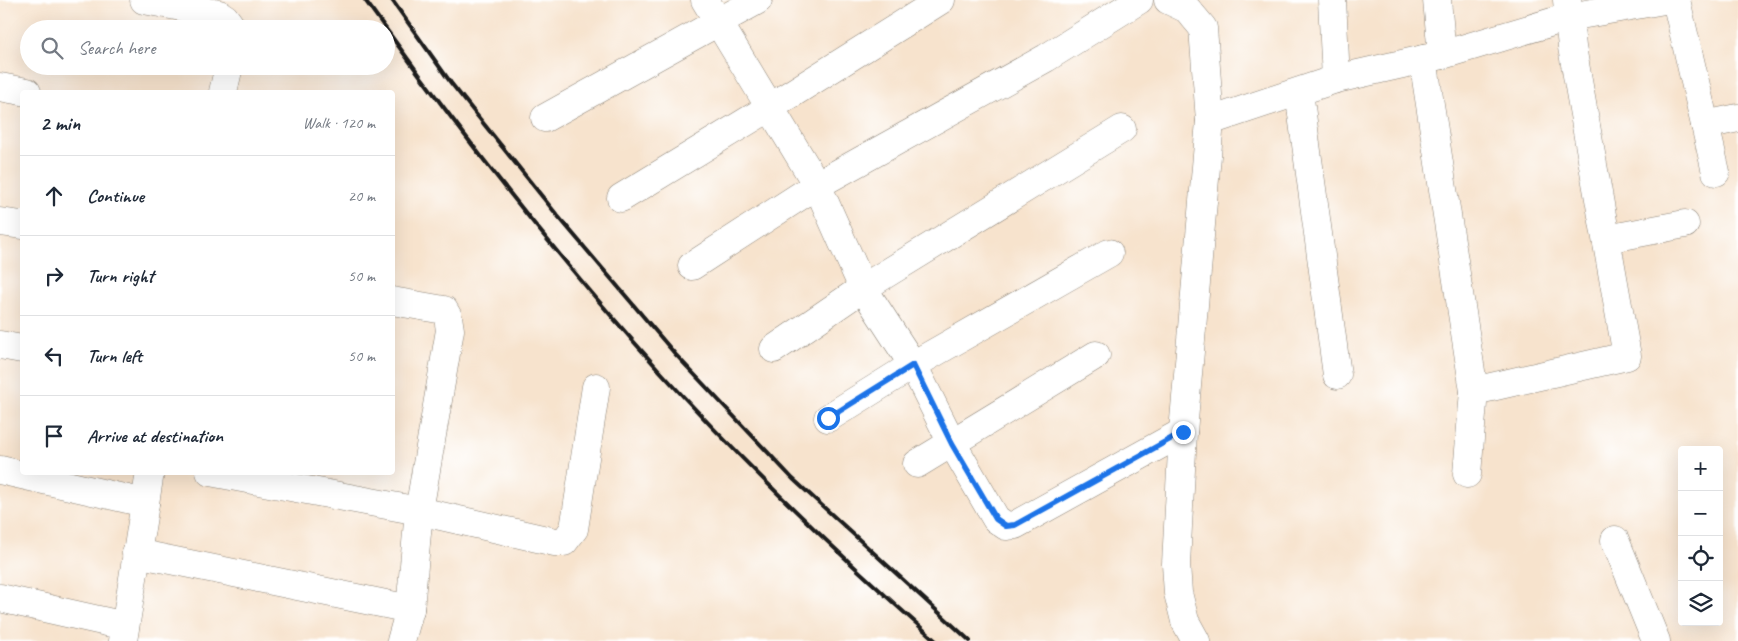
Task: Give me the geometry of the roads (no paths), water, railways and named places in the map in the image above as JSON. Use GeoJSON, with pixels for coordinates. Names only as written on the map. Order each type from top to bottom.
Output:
{"type":"FeatureCollection","features":[{"type":"Feature","properties":{"kind":"street"},"geometry":{"type":"LineString","coordinates":[[144,0],[219,14],[226,20]]}},
{"type":"Feature","properties":{"kind":"street"},"geometry":{"type":"LineString","coordinates":[[545,118],[711,12],[758,0]]}},
{"type":"Feature","properties":{"kind":"street"},"geometry":{"type":"LineString","coordinates":[[621,198],[769,108],[940,0]]}},
{"type":"Feature","properties":{"kind":"street"},"geometry":{"type":"LineString","coordinates":[[692,266],[817,185],[1046,58],[1139,0]]}},
{"type":"Feature","properties":{"kind":"street"},"geometry":{"type":"LineString","coordinates":[[1168,0],[1187,9],[1203,28],[1210,121],[1183,432],[1176,564],[1178,593],[1185,621],[1196,641]]}},
{"type":"Feature","properties":{"kind":"street"},"geometry":{"type":"LineString","coordinates":[[1332,0],[1336,79]]}},
{"type":"Feature","properties":{"kind":"street"},"geometry":{"type":"LineString","coordinates":[[1437,0],[1433,57],[1474,392],[1467,474]]}},
{"type":"Feature","properties":{"kind":"street"},"geometry":{"type":"LineString","coordinates":[[1210,121],[1336,79],[1433,57],[1568,9],[1664,0]]}},
{"type":"Feature","properties":{"kind":"street"},"geometry":{"type":"LineString","coordinates":[[1676,0],[1716,172]]}},
{"type":"Feature","properties":{"kind":"street"},"geometry":{"type":"LineString","coordinates":[[1474,392],[1627,356],[1568,9]]}},
{"type":"Feature","properties":{"kind":"street"},"geometry":{"type":"LineString","coordinates":[[711,12],[817,185],[864,288],[913,365],[952,444],[996,519],[1006,526],[1015,525],[1183,432]]}},
{"type":"Feature","properties":{"kind":"street"},"geometry":{"type":"LineString","coordinates":[[223,90],[227,75]]}},
{"type":"Feature","properties":{"kind":"street"},"geometry":{"type":"LineString","coordinates":[[0,87],[20,91]]}},
{"type":"Feature","properties":{"kind":"street"},"geometry":{"type":"LineString","coordinates":[[1298,92],[1337,375]]}},
{"type":"Feature","properties":{"kind":"street"},"geometry":{"type":"LineString","coordinates":[[1705,125],[1738,118]]}},
{"type":"Feature","properties":{"kind":"street"},"geometry":{"type":"LineString","coordinates":[[774,348],[864,288],[1122,129]]}},
{"type":"Feature","properties":{"kind":"street"},"geometry":{"type":"LineString","coordinates":[[0,222],[20,226]]}},
{"type":"Feature","properties":{"kind":"street"},"geometry":{"type":"LineString","coordinates":[[1607,239],[1685,224]]}},
{"type":"Feature","properties":{"kind":"street"},"geometry":{"type":"LineString","coordinates":[[828,418],[913,365],[1109,252]]}},
{"type":"Feature","properties":{"kind":"street"},"geometry":{"type":"LineString","coordinates":[[395,302],[444,310],[448,317],[450,330],[419,511],[410,609],[401,641]]}},
{"type":"Feature","properties":{"kind":"street"},"geometry":{"type":"LineString","coordinates":[[0,345],[20,349]]}},
{"type":"Feature","properties":{"kind":"street"},"geometry":{"type":"LineString","coordinates":[[917,464],[1096,355]]}},
{"type":"Feature","properties":{"kind":"street"},"geometry":{"type":"LineString","coordinates":[[226,475],[419,511],[555,542],[564,542],[574,529],[596,387]]}},
{"type":"Feature","properties":{"kind":"street"},"geometry":{"type":"LineString","coordinates":[[0,470],[20,475]]}},
{"type":"Feature","properties":{"kind":"street"},"geometry":{"type":"LineString","coordinates":[[22,475],[145,503]]}},
{"type":"Feature","properties":{"kind":"street"},"geometry":{"type":"LineString","coordinates":[[0,598],[124,633],[150,475]]}},
{"type":"Feature","properties":{"kind":"street"},"geometry":{"type":"LineString","coordinates":[[1615,540],[1656,641]]}},
{"type":"Feature","properties":{"kind":"street"},"geometry":{"type":"LineString","coordinates":[[136,553],[410,609]]}},
{"type":"Feature","properties":{"kind":"railway"},"geometry":{"type":"LineString","coordinates":[[365,0],[379,20]]}},
{"type":"Feature","properties":{"kind":"railway"},"geometry":{"type":"LineString","coordinates":[[392,0],[451,83],[557,215],[676,355],[793,479],[970,641]]}},
{"type":"Feature","properties":{"kind":"railway"},"geometry":{"type":"LineString","coordinates":[[395,41],[518,203],[658,369],[724,440],[793,509],[936,641]]}}]}
